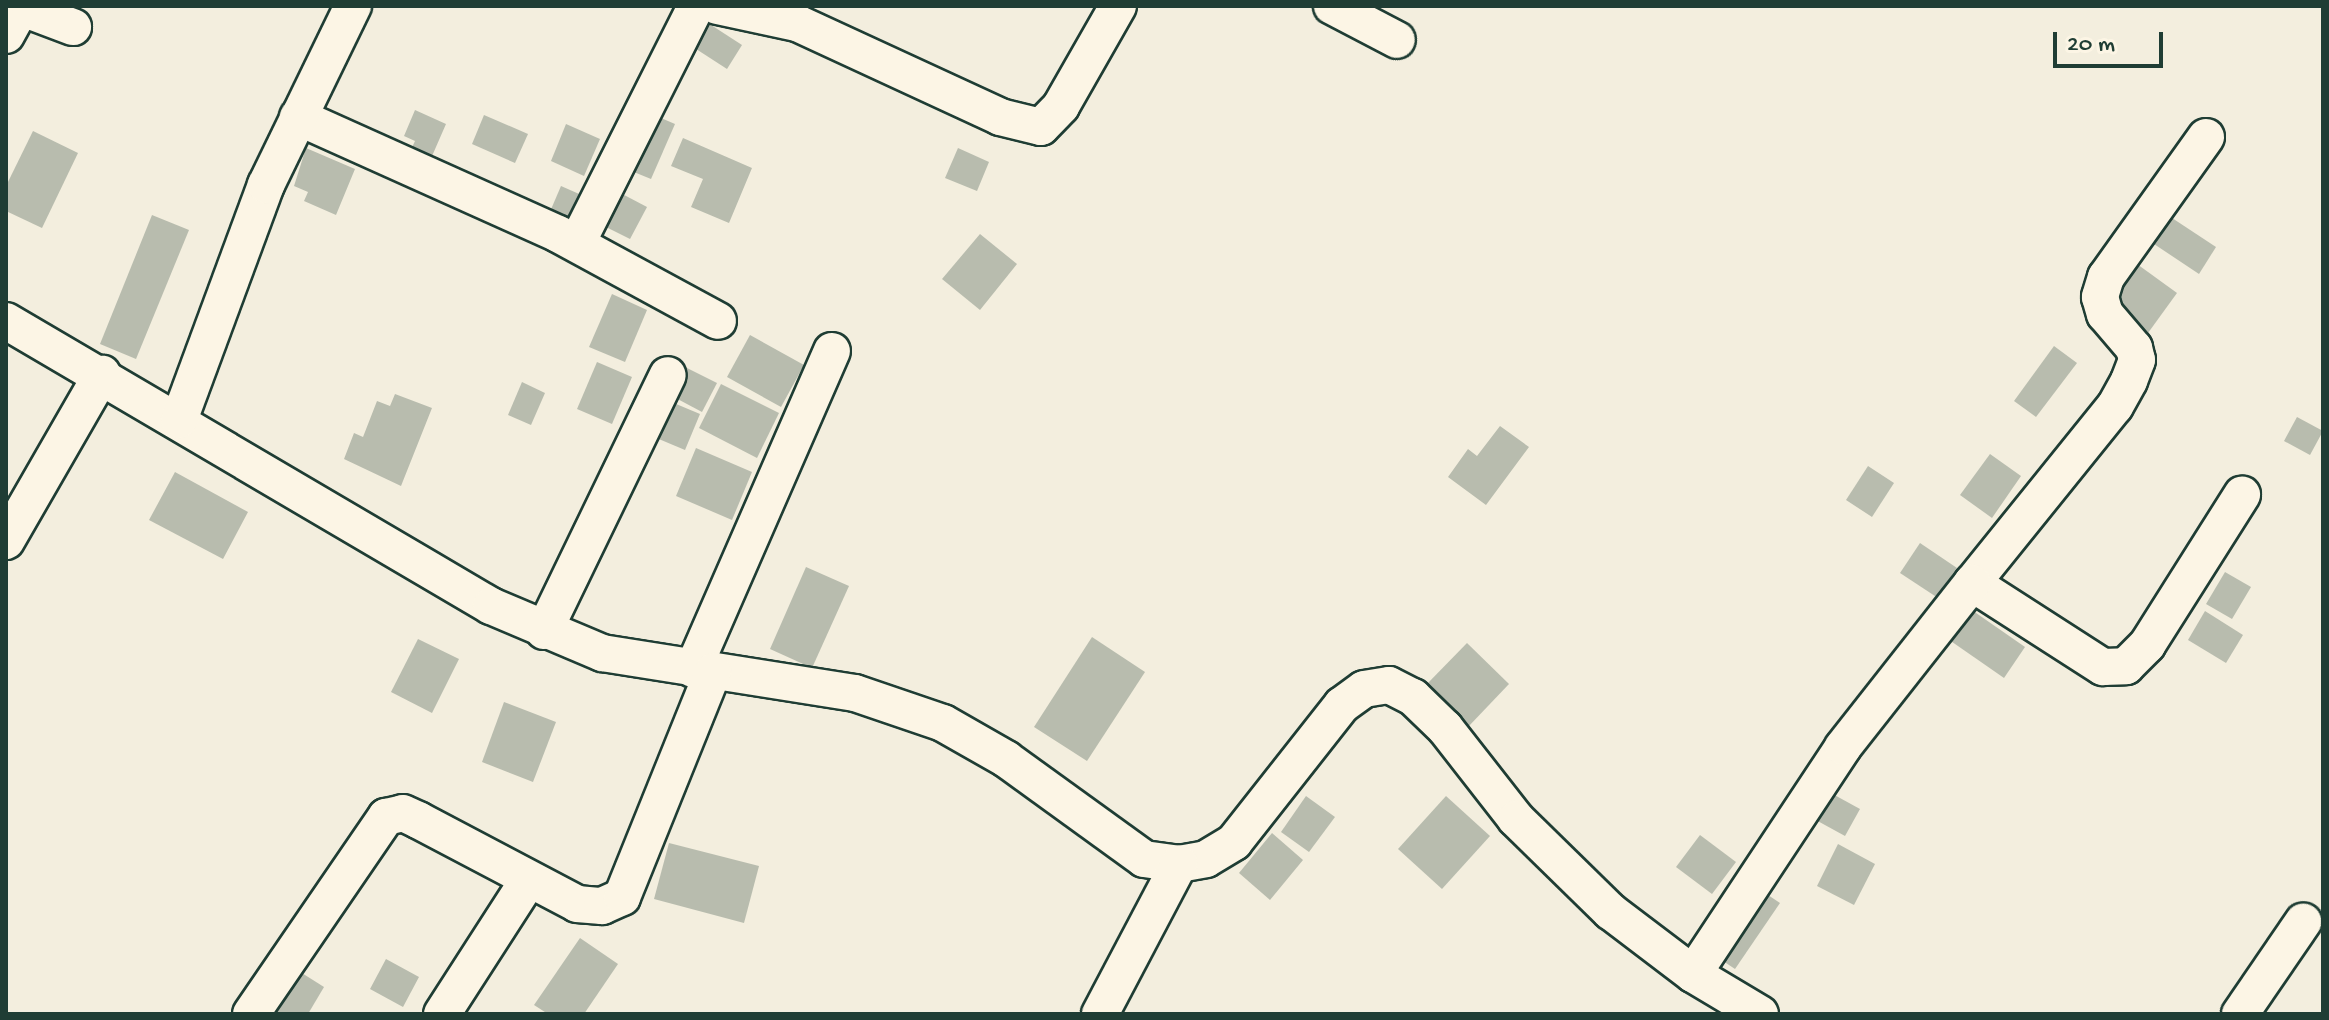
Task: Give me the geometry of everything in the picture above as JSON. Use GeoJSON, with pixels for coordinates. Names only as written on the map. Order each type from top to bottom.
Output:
{"type":"FeatureCollection","features":[{"type":"Feature","properties":{"kind":"street"},"geometry":{"type":"LineString","coordinates":[[179,420],[266,185],[353,6]]}},
{"type":"Feature","properties":{"kind":"street"},"geometry":{"type":"LineString","coordinates":[[577,243],[696,6]]}},
{"type":"Feature","properties":{"kind":"street"},"geometry":{"type":"LineString","coordinates":[[717,6],[797,23],[1000,117],[1041,127],[1061,106],[1118,6]]}},
{"type":"Feature","properties":{"kind":"street"},"geometry":{"type":"LineString","coordinates":[[1332,6],[1397,40]]}},
{"type":"Feature","properties":{"kind":"street"},"geometry":{"type":"LineString","coordinates":[[6,35],[17,15],[30,11],[73,27]]}},
{"type":"Feature","properties":{"kind":"street"},"geometry":{"type":"LineString","coordinates":[[298,117],[577,243],[718,321]]}},
{"type":"Feature","properties":{"kind":"street"},"geometry":{"type":"LineString","coordinates":[[1693,974],[1843,747],[2115,406],[2137,360],[2134,348],[2105,314],[2100,297],[2106,277],[2206,137]]}},
{"type":"Feature","properties":{"kind":"street"},"geometry":{"type":"LineString","coordinates":[[6,321],[102,374],[430,571],[544,631],[602,653],[855,693],[943,723],[1006,759],[1144,859],[1179,864],[1206,859],[1234,842],[1342,705],[1364,689],[1389,685],[1413,697],[1445,728],[1555,860],[1693,974],[1760,1014]]}},
{"type":"Feature","properties":{"kind":"street"},"geometry":{"type":"LineString","coordinates":[[251,1014],[386,817],[403,813],[527,882],[577,904],[602,906],[622,897],[703,670],[832,351]]}},
{"type":"Feature","properties":{"kind":"street"},"geometry":{"type":"LineString","coordinates":[[6,541],[102,374]]}},
{"type":"Feature","properties":{"kind":"street"},"geometry":{"type":"LineString","coordinates":[[544,631],[668,375]]}},
{"type":"Feature","properties":{"kind":"street"},"geometry":{"type":"LineString","coordinates":[[1972,583],[2103,667],[2126,666],[2147,645],[2242,495]]}},
{"type":"Feature","properties":{"kind":"street"},"geometry":{"type":"LineString","coordinates":[[1100,1014],[1179,864]]}},
{"type":"Feature","properties":{"kind":"street"},"geometry":{"type":"LineString","coordinates":[[442,1014],[527,882]]}},
{"type":"Feature","properties":{"kind":"street"},"geometry":{"type":"LineString","coordinates":[[2240,1014],[2303,922]]}},
{"type":"Feature","properties":{"kind":"building"},"geometry":{"type":"Polygon","coordinates":[[[708,23],[742,45],[727,69],[693,47],[708,23]]]}},
{"type":"Feature","properties":{"kind":"building"},"geometry":{"type":"Polygon","coordinates":[[[415,110],[446,124],[429,163],[409,154],[415,141],[404,136],[415,110]]]}},
{"type":"Feature","properties":{"kind":"building"},"geometry":{"type":"Polygon","coordinates":[[[647,112],[675,124],[651,179],[624,168],[647,112]]]}},
{"type":"Feature","properties":{"kind":"building"},"geometry":{"type":"Polygon","coordinates":[[[484,115],[528,134],[515,163],[472,144],[484,115]]]}},
{"type":"Feature","properties":{"kind":"building"},"geometry":{"type":"Polygon","coordinates":[[[566,124],[600,139],[584,176],[551,161],[566,124]]]}},
{"type":"Feature","properties":{"kind":"building"},"geometry":{"type":"Polygon","coordinates":[[[33,131],[78,153],[42,228],[6,211],[6,186],[33,131]]]}},
{"type":"Feature","properties":{"kind":"building"},"geometry":{"type":"Polygon","coordinates":[[[683,138],[752,168],[729,223],[691,207],[703,179],[671,166],[683,138]]]}},
{"type":"Feature","properties":{"kind":"building"},"geometry":{"type":"Polygon","coordinates":[[[306,148],[355,169],[336,215],[304,201],[308,192],[294,186],[306,148]]]}},
{"type":"Feature","properties":{"kind":"building"},"geometry":{"type":"Polygon","coordinates":[[[958,148],[989,162],[977,191],[945,178],[958,148]]]}},
{"type":"Feature","properties":{"kind":"building"},"geometry":{"type":"Polygon","coordinates":[[[561,186],[586,197],[574,225],[549,214],[561,186]]]}},
{"type":"Feature","properties":{"kind":"building"},"geometry":{"type":"Polygon","coordinates":[[[609,187],[647,207],[630,239],[592,220],[609,187]]]}},
{"type":"Feature","properties":{"kind":"building"},"geometry":{"type":"Polygon","coordinates":[[[152,215],[189,230],[136,359],[100,344],[152,215]]]}},
{"type":"Feature","properties":{"kind":"building"},"geometry":{"type":"Polygon","coordinates":[[[2169,216],[2216,247],[2199,274],[2151,242],[2169,216]]]}},
{"type":"Feature","properties":{"kind":"building"},"geometry":{"type":"Polygon","coordinates":[[[980,234],[1017,264],[980,310],[942,279],[980,234]]]}},
{"type":"Feature","properties":{"kind":"building"},"geometry":{"type":"Polygon","coordinates":[[[2137,264],[2177,293],[2148,333],[2109,304],[2137,264]]]}},
{"type":"Feature","properties":{"kind":"building"},"geometry":{"type":"Polygon","coordinates":[[[612,294],[647,310],[625,362],[589,347],[612,294]]]}},
{"type":"Feature","properties":{"kind":"building"},"geometry":{"type":"Polygon","coordinates":[[[750,335],[804,365],[781,407],[727,377],[750,335]]]}},
{"type":"Feature","properties":{"kind":"building"},"geometry":{"type":"Polygon","coordinates":[[[2054,346],[2077,363],[2036,417],[2014,401],[2054,346]]]}},
{"type":"Feature","properties":{"kind":"building"},"geometry":{"type":"Polygon","coordinates":[[[597,362],[632,377],[612,424],[577,409],[597,362]]]}},
{"type":"Feature","properties":{"kind":"building"},"geometry":{"type":"Polygon","coordinates":[[[685,367],[717,383],[702,412],[670,395],[685,367]]]}},
{"type":"Feature","properties":{"kind":"building"},"geometry":{"type":"Polygon","coordinates":[[[522,382],[545,393],[531,425],[508,415],[522,382]]]}},
{"type":"Feature","properties":{"kind":"building"},"geometry":{"type":"Polygon","coordinates":[[[721,384],[779,413],[757,458],[699,428],[721,384]]]}},
{"type":"Feature","properties":{"kind":"building"},"geometry":{"type":"Polygon","coordinates":[[[395,394],[432,408],[401,486],[344,459],[354,433],[363,437],[377,401],[390,406],[395,394]]]}},
{"type":"Feature","properties":{"kind":"building"},"geometry":{"type":"Polygon","coordinates":[[[669,401],[700,414],[685,450],[654,437],[669,401]]]}},
{"type":"Feature","properties":{"kind":"building"},"geometry":{"type":"Polygon","coordinates":[[[2297,417],[2323,431],[2310,455],[2284,441],[2297,417]]]}},
{"type":"Feature","properties":{"kind":"building"},"geometry":{"type":"Polygon","coordinates":[[[1500,426],[1529,447],[1486,505],[1448,477],[1468,449],[1477,456],[1500,426]]]}},
{"type":"Feature","properties":{"kind":"building"},"geometry":{"type":"Polygon","coordinates":[[[696,448],[752,472],[732,520],[676,496],[696,448]]]}},
{"type":"Feature","properties":{"kind":"building"},"geometry":{"type":"Polygon","coordinates":[[[1990,454],[2021,476],[1992,518],[1960,495],[1990,454]]]}},
{"type":"Feature","properties":{"kind":"building"},"geometry":{"type":"Polygon","coordinates":[[[1868,466],[1894,483],[1872,517],[1846,500],[1868,466]]]}},
{"type":"Feature","properties":{"kind":"building"},"geometry":{"type":"Polygon","coordinates":[[[175,472],[248,512],[223,559],[149,520],[175,472]]]}},
{"type":"Feature","properties":{"kind":"building"},"geometry":{"type":"Polygon","coordinates":[[[1920,543],[1957,568],[1938,598],[1900,573],[1920,543]]]}},
{"type":"Feature","properties":{"kind":"building"},"geometry":{"type":"Polygon","coordinates":[[[806,567],[849,586],[812,668],[770,649],[806,567]]]}},
{"type":"Feature","properties":{"kind":"building"},"geometry":{"type":"Polygon","coordinates":[[[2225,572],[2251,587],[2232,619],[2206,604],[2225,572]]]}},
{"type":"Feature","properties":{"kind":"building"},"geometry":{"type":"Polygon","coordinates":[[[1966,606],[2025,647],[2004,678],[1945,637],[1966,606]]]}},
{"type":"Feature","properties":{"kind":"building"},"geometry":{"type":"Polygon","coordinates":[[[2205,611],[2243,635],[2226,663],[2188,640],[2205,611]]]}},
{"type":"Feature","properties":{"kind":"building"},"geometry":{"type":"Polygon","coordinates":[[[1092,637],[1145,672],[1087,761],[1034,727],[1092,637]]]}},
{"type":"Feature","properties":{"kind":"building"},"geometry":{"type":"Polygon","coordinates":[[[418,639],[459,659],[432,713],[391,692],[418,639]]]}},
{"type":"Feature","properties":{"kind":"building"},"geometry":{"type":"Polygon","coordinates":[[[1467,643],[1509,684],[1468,727],[1426,685],[1467,643]]]}},
{"type":"Feature","properties":{"kind":"building"},"geometry":{"type":"Polygon","coordinates":[[[504,702],[556,722],[533,782],[482,762],[504,702]]]}},
{"type":"Feature","properties":{"kind":"building"},"geometry":{"type":"Polygon","coordinates":[[[1829,792],[1860,809],[1845,836],[1814,819],[1829,792]]]}},
{"type":"Feature","properties":{"kind":"building"},"geometry":{"type":"Polygon","coordinates":[[[1306,796],[1335,817],[1309,852],[1281,832],[1306,796]]]}},
{"type":"Feature","properties":{"kind":"building"},"geometry":{"type":"Polygon","coordinates":[[[1446,796],[1490,836],[1442,889],[1398,849],[1446,796]]]}},
{"type":"Feature","properties":{"kind":"building"},"geometry":{"type":"Polygon","coordinates":[[[1272,833],[1303,860],[1270,900],[1239,873],[1272,833]]]}},
{"type":"Feature","properties":{"kind":"building"},"geometry":{"type":"Polygon","coordinates":[[[1700,835],[1736,862],[1712,894],[1676,867],[1700,835]]]}},
{"type":"Feature","properties":{"kind":"building"},"geometry":{"type":"Polygon","coordinates":[[[669,843],[759,866],[744,923],[654,899],[669,843]]]}},
{"type":"Feature","properties":{"kind":"building"},"geometry":{"type":"Polygon","coordinates":[[[1838,844],[1875,864],[1854,905],[1817,886],[1838,844]]]}},
{"type":"Feature","properties":{"kind":"building"},"geometry":{"type":"Polygon","coordinates":[[[1762,891],[1780,903],[1735,969],[1717,957],[1762,891]]]}},
{"type":"Feature","properties":{"kind":"building"},"geometry":{"type":"Polygon","coordinates":[[[580,938],[618,964],[584,1014],[548,1014],[534,1005],[580,938]]]}},
{"type":"Feature","properties":{"kind":"building"},"geometry":{"type":"Polygon","coordinates":[[[386,959],[419,977],[403,1007],[370,989],[386,959]]]}},
{"type":"Feature","properties":{"kind":"building"},"geometry":{"type":"Polygon","coordinates":[[[286,963],[324,987],[308,1014],[255,1014],[286,963]]]}}]}
